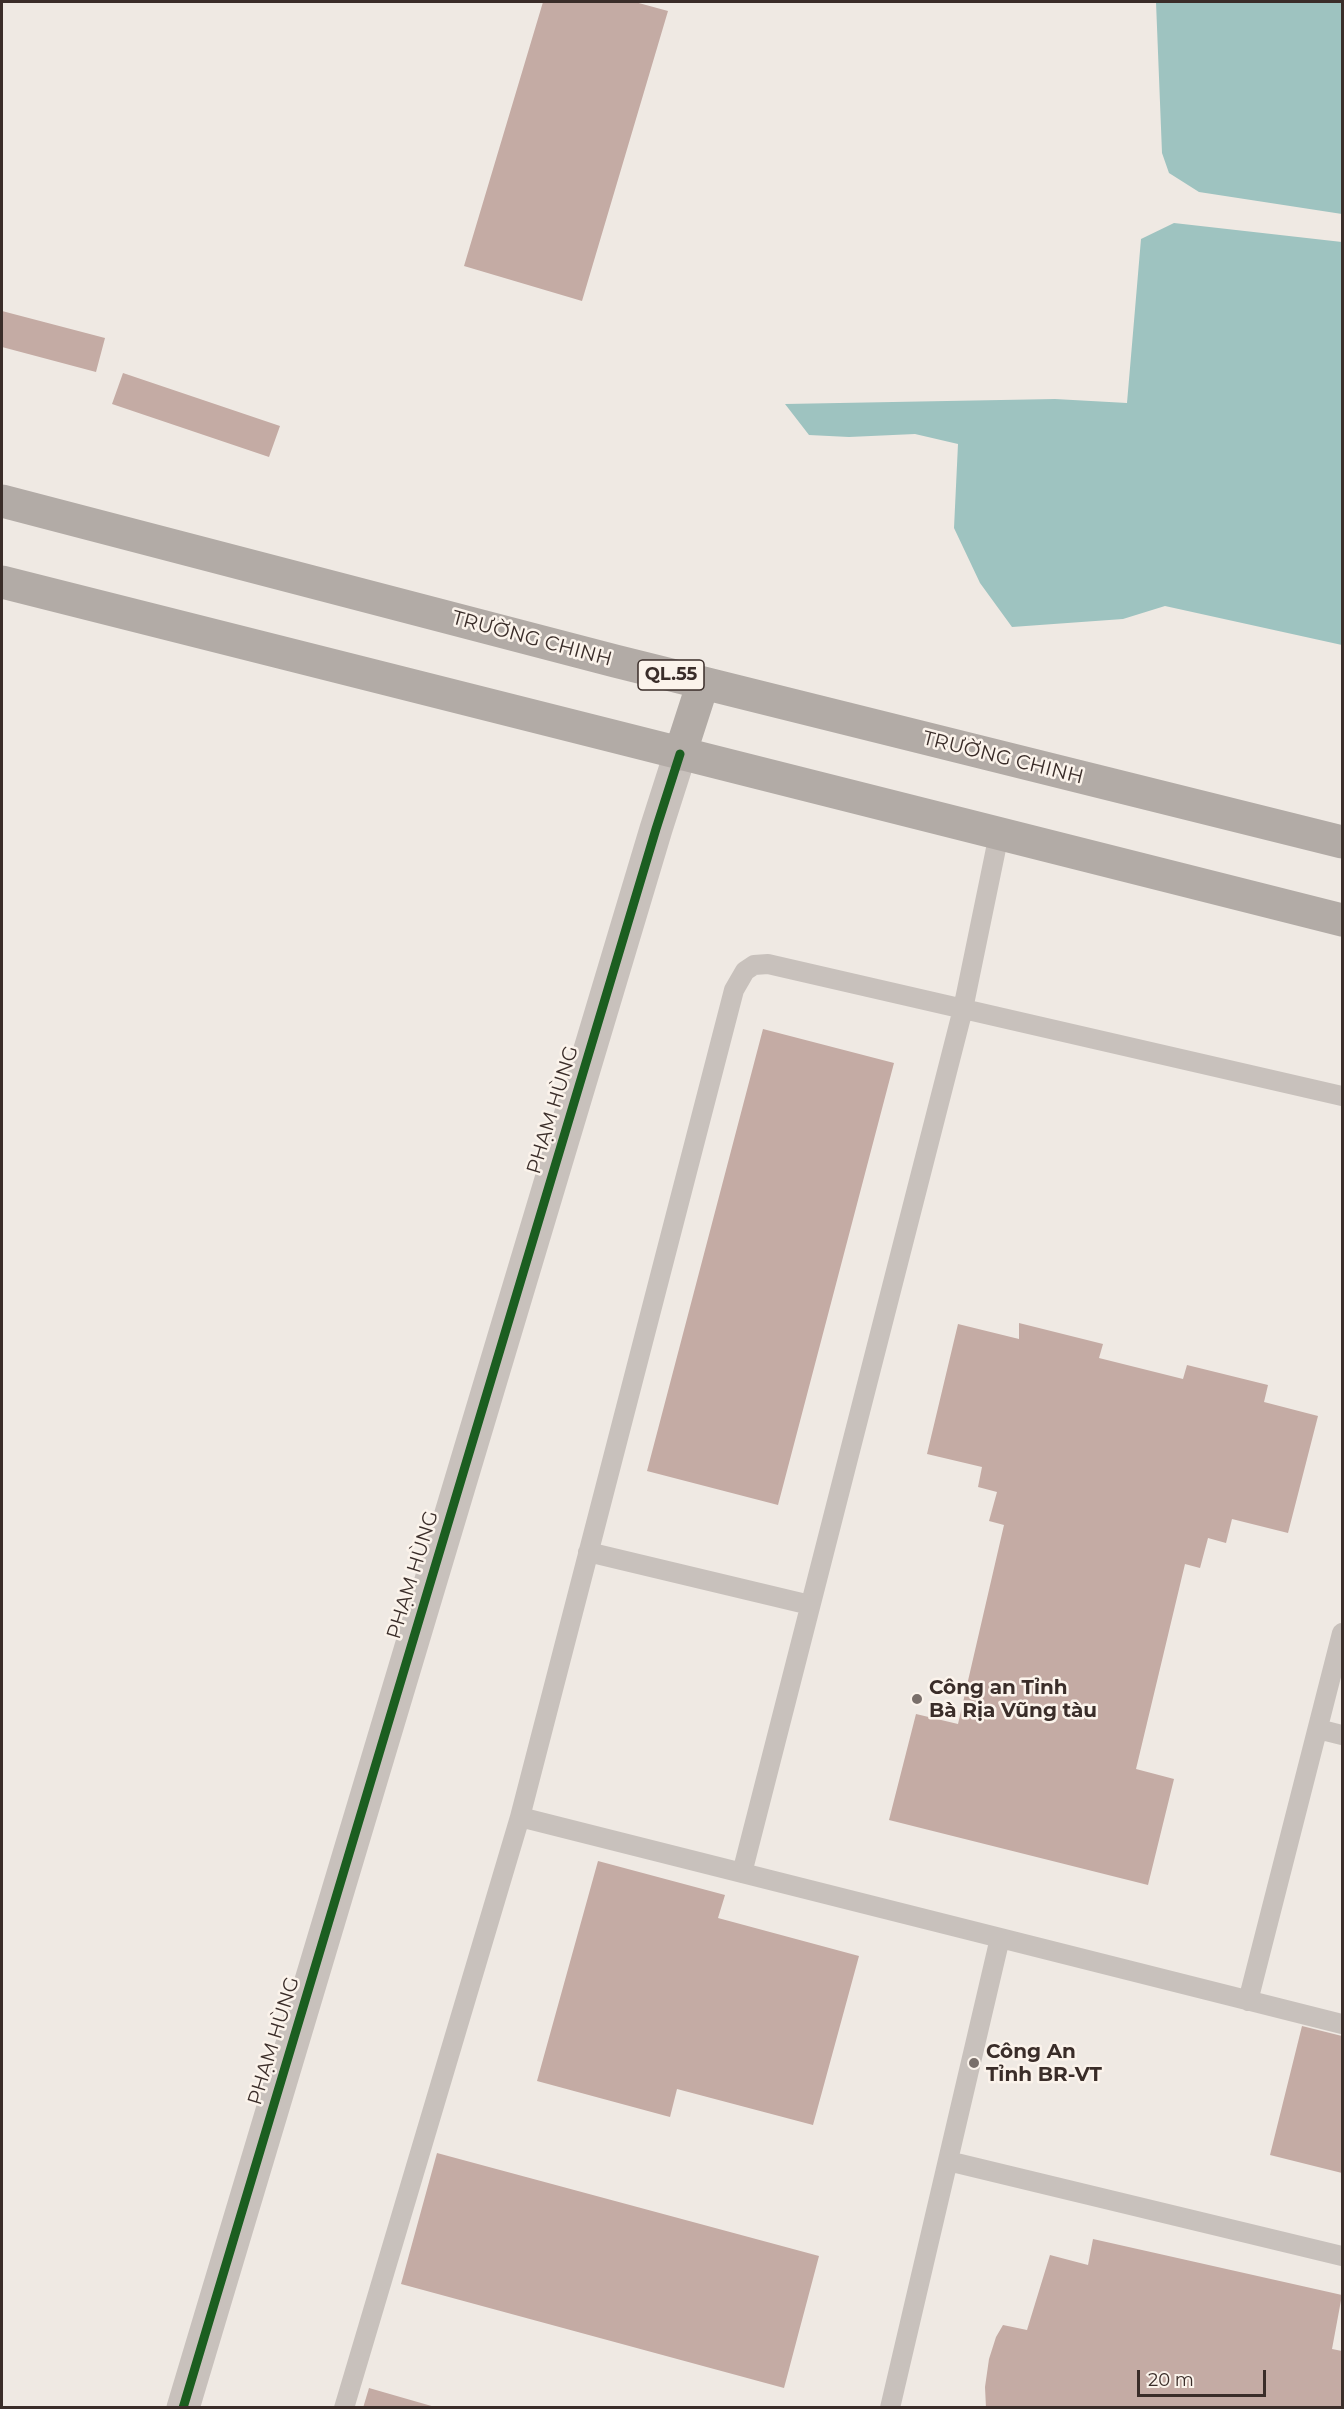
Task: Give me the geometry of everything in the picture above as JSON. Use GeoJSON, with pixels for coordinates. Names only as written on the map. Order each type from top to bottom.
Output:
{"type":"FeatureCollection","features":[{"type":"Feature","properties":{"kind":"highway","name":"TRƯỜNG CHINH"},"geometry":{"type":"LineString","coordinates":[[2,501],[704,682],[1342,842]]}},
{"type":"Feature","properties":{"kind":"highway"},"geometry":{"type":"LineString","coordinates":[[2,582],[1342,920]]}},
{"type":"Feature","properties":{"kind":"highway"},"geometry":{"type":"LineString","coordinates":[[680,754],[704,682]]}},
{"type":"Feature","properties":{"kind":"street","name":"PHẠM HÙNG"},"geometry":{"type":"LineString","coordinates":[[183,2408],[680,754]]}},
{"type":"Feature","properties":{"kind":"lane"},"geometry":{"type":"LineString","coordinates":[[741,1874],[963,1009],[999,834]]}},
{"type":"Feature","properties":{"kind":"lane"},"geometry":{"type":"LineString","coordinates":[[344,2408],[520,1817],[734,990],[746,970],[754,965],[768,964],[1342,1096]]}},
{"type":"Feature","properties":{"kind":"lane"},"geometry":{"type":"LineString","coordinates":[[588,1552],[810,1605]]}},
{"type":"Feature","properties":{"kind":"lane"},"geometry":{"type":"LineString","coordinates":[[1248,2001],[1342,1634]]}},
{"type":"Feature","properties":{"kind":"lane"},"geometry":{"type":"LineString","coordinates":[[1318,1729],[1342,1736]]}},
{"type":"Feature","properties":{"kind":"lane"},"geometry":{"type":"LineString","coordinates":[[520,1817],[1342,2024]]}},
{"type":"Feature","properties":{"kind":"lane"},"geometry":{"type":"LineString","coordinates":[[890,2408],[1000,1938]]}},
{"type":"Feature","properties":{"kind":"lane"},"geometry":{"type":"LineString","coordinates":[[948,2161],[1342,2256]]}},
{"type":"Feature","properties":{"kind":"water"},"geometry":{"type":"Polygon","coordinates":[[[1156,2],[1342,2],[1342,214],[1199,192],[1169,173],[1162,153],[1156,2]]]}},
{"type":"Feature","properties":{"kind":"water"},"geometry":{"type":"Polygon","coordinates":[[[1174,223],[1342,242],[1342,645],[1165,606],[1123,619],[1012,627],[980,583],[954,528],[958,444],[915,434],[849,437],[809,435],[785,404],[1055,399],[1127,403],[1141,239],[1174,223]]]}},
{"type":"Feature","properties":{"kind":"building"},"geometry":{"type":"Polygon","coordinates":[[[543,2],[635,2],[668,11],[582,301],[464,266],[543,2]]]}},
{"type":"Feature","properties":{"kind":"building"},"geometry":{"type":"Polygon","coordinates":[[[2,311],[105,338],[96,372],[2,347],[2,311]]]}},
{"type":"Feature","properties":{"kind":"building"},"geometry":{"type":"Polygon","coordinates":[[[123,373],[280,426],[269,457],[112,404],[123,373]]]}},
{"type":"Feature","properties":{"kind":"building"},"geometry":{"type":"Polygon","coordinates":[[[763,1029],[894,1063],[778,1505],[647,1471],[763,1029]]]}},
{"type":"Feature","properties":{"kind":"building"},"geometry":{"type":"Polygon","coordinates":[[[1019,1323],[1103,1344],[1099,1358],[1183,1379],[1187,1365],[1268,1385],[1264,1402],[1318,1416],[1288,1533],[1232,1519],[1226,1543],[1208,1538],[1200,1568],[1185,1564],[1136,1769],[1174,1779],[1148,1885],[889,1820],[916,1714],[958,1724],[1004,1525],[989,1521],[997,1492],[978,1487],[982,1467],[927,1454],[958,1324],[1019,1339],[1019,1323]]]}},
{"type":"Feature","properties":{"kind":"building"},"geometry":{"type":"Polygon","coordinates":[[[598,1861],[725,1895],[718,1918],[859,1956],[813,2125],[677,2089],[670,2117],[537,2081],[598,1861]]]}},
{"type":"Feature","properties":{"kind":"building"},"geometry":{"type":"Polygon","coordinates":[[[1302,2026],[1342,2036],[1342,2173],[1270,2155],[1302,2026]]]}},
{"type":"Feature","properties":{"kind":"building"},"geometry":{"type":"Polygon","coordinates":[[[437,2153],[819,2256],[784,2388],[401,2284],[437,2153]]]}},
{"type":"Feature","properties":{"kind":"building"},"geometry":{"type":"Polygon","coordinates":[[[1093,2239],[1342,2295],[1332,2349],[1342,2351],[1342,2408],[986,2408],[985,2387],[989,2359],[996,2337],[1003,2325],[1027,2330],[1050,2255],[1088,2265],[1093,2239]]]}},
{"type":"Feature","properties":{"kind":"building"},"geometry":{"type":"Polygon","coordinates":[[[369,2388],[435,2407],[435,2408],[363,2408],[369,2388]]]}},
{"type":"Feature","properties":{"kind":"cycle path"},"geometry":{"type":"LineString","coordinates":[[183,2408],[680,754]]}},
{"type":"Feature","properties":{"kind":"place","name":"Công an Tỉnh Bà Rịa Vũng tàu"},"geometry":{"type":"Point","coordinates":[917,1699]}},
{"type":"Feature","properties":{"kind":"place","name":"Công An Tỉnh BR-VT"},"geometry":{"type":"Point","coordinates":[974,2063]}}]}
